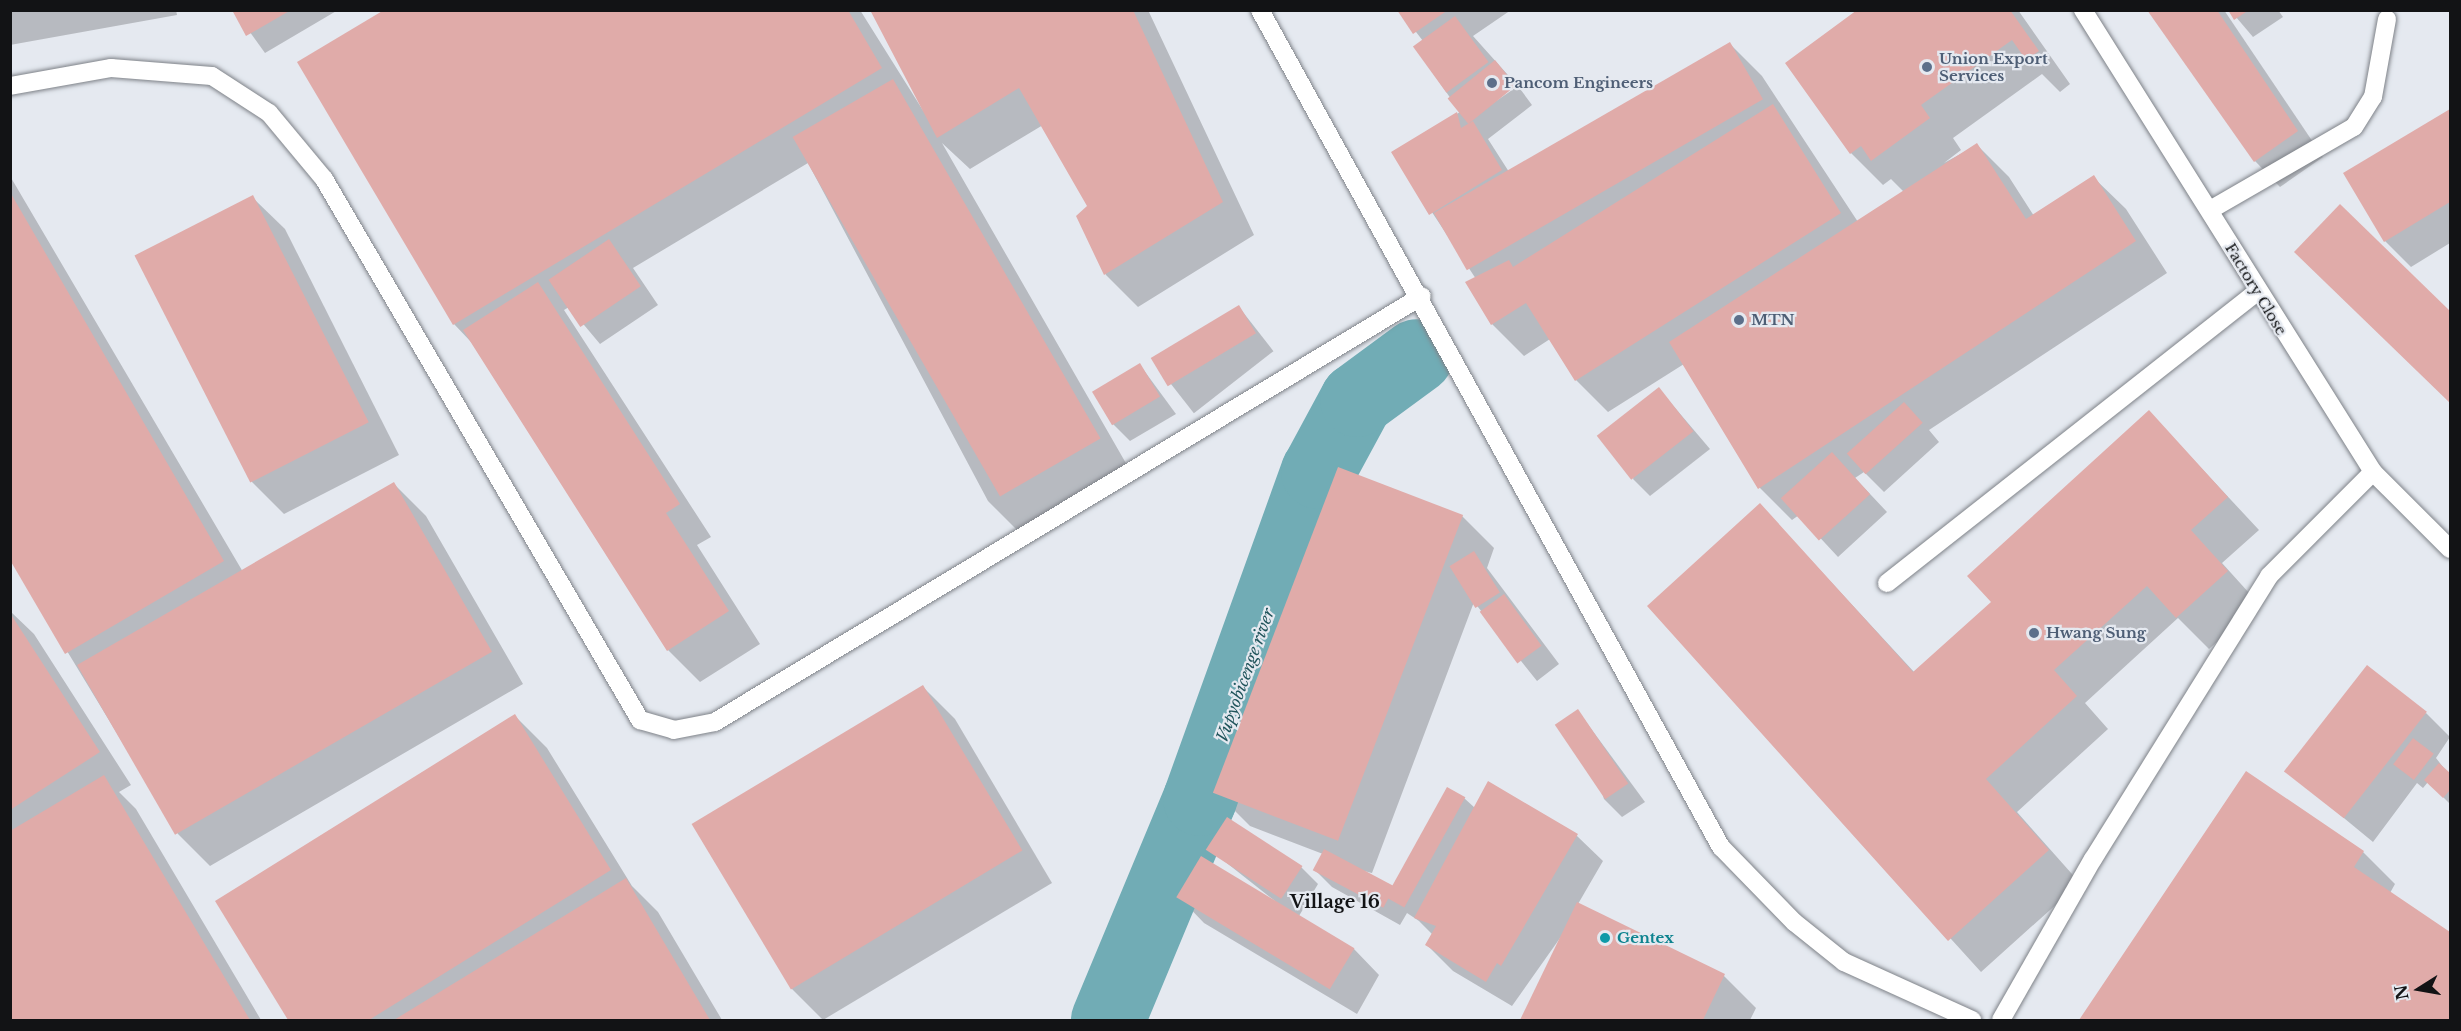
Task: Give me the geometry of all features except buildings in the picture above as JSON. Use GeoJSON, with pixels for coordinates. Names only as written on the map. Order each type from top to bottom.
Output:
{"type":"FeatureCollection","features":[{"type":"Feature","properties":{"kind":"lane"},"geometry":{"type":"LineString","coordinates":[[1260,10],[1422,296],[1721,847],[1794,922],[1844,962],[1972,1020]]}},
{"type":"Feature","properties":{"kind":"lane","name":"Factory Close"},"geometry":{"type":"LineString","coordinates":[[2083,10],[2210,210],[2256,293],[2373,472],[2451,549]]}},
{"type":"Feature","properties":{"kind":"lane"},"geometry":{"type":"LineString","coordinates":[[2210,210],[2354,127],[2373,97],[2387,19]]}},
{"type":"Feature","properties":{"kind":"lane"},"geometry":{"type":"LineString","coordinates":[[10,86],[111,68],[212,76],[269,113],[324,179],[640,720],[674,730],[715,722],[1422,296]]}},
{"type":"Feature","properties":{"kind":"lane"},"geometry":{"type":"LineString","coordinates":[[1887,583],[2256,293]]}},
{"type":"Feature","properties":{"kind":"lane"},"geometry":{"type":"LineString","coordinates":[[2001,1020],[2093,859],[2269,576],[2373,472]]}},
{"type":"Feature","properties":{"kind":"waterway","name":"Vupyobicenge river"},"geometry":{"type":"LineString","coordinates":[[1108,1020],[1200,799],[1318,472],[1357,400],[1417,356]]}},
{"type":"Feature","properties":{"kind":"place","name":"Union Export Services"},"geometry":{"type":"Point","coordinates":[1927,67]}},
{"type":"Feature","properties":{"kind":"place","name":"Pancom Engineers"},"geometry":{"type":"Point","coordinates":[1492,83]}},
{"type":"Feature","properties":{"kind":"place","name":"MTN"},"geometry":{"type":"Point","coordinates":[1739,320]}},
{"type":"Feature","properties":{"kind":"place","name":"Hwang Sung"},"geometry":{"type":"Point","coordinates":[2034,633]}},
{"type":"Feature","properties":{"kind":"place","name":"Gentex"},"geometry":{"type":"Point","coordinates":[1605,938]}},
{"type":"Feature","properties":{"kind":"district","name":"Village 16"},"geometry":{"type":"Point","coordinates":[1335,902]}}]}
